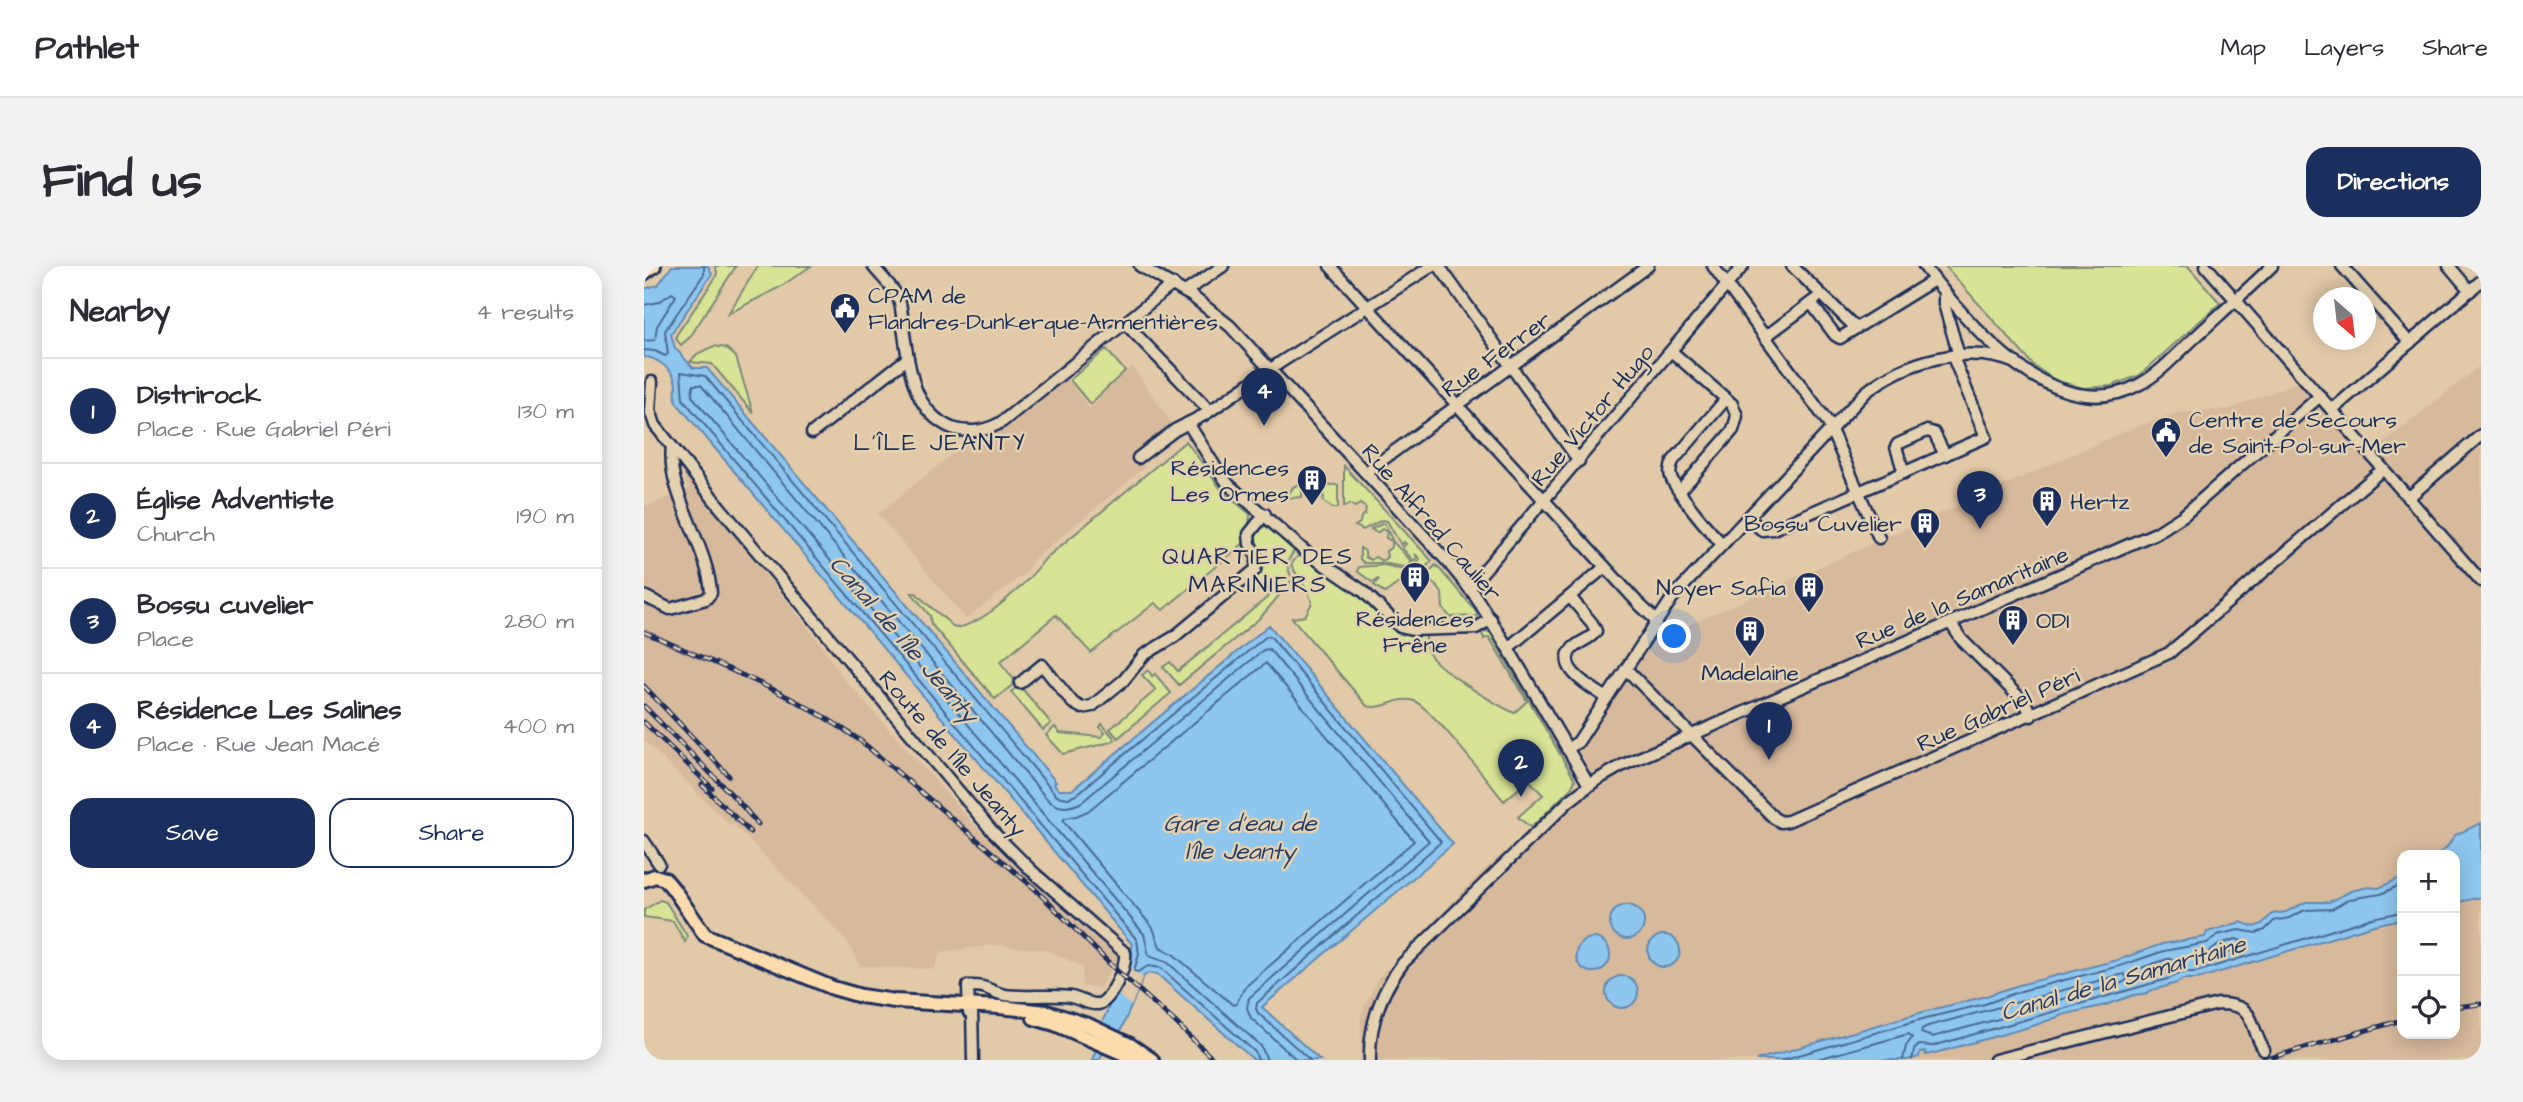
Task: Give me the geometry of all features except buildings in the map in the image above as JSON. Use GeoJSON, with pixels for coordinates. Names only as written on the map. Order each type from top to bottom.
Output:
{"type":"FeatureCollection","features":[{"type":"Feature","properties":{"kind":"main road"},"geometry":{"type":"LineString","coordinates":[[644,273],[654,266]]}},
{"type":"Feature","properties":{"kind":"main road"},"geometry":{"type":"LineString","coordinates":[[644,880],[653,876],[663,878],[676,891],[701,932],[709,937],[847,993],[895,1002],[941,1004],[1037,1018],[1092,1033],[1153,1060]]}},
{"type":"Feature","properties":{"kind":"main road"},"geometry":{"type":"LineString","coordinates":[[1122,1046],[1138,1060]]}},
{"type":"Feature","properties":{"kind":"street"},"geometry":{"type":"LineString","coordinates":[[873,266],[899,301],[915,388],[930,412],[952,428],[965,431],[979,430],[1003,421],[1173,284]]}},
{"type":"Feature","properties":{"kind":"street","name":"Rue Alfred Caulier"},"geometry":{"type":"LineString","coordinates":[[1140,266],[1173,284],[1230,326],[1469,588],[1491,620],[1589,785]]}},
{"type":"Feature","properties":{"kind":"street"},"geometry":{"type":"LineString","coordinates":[[1185,292],[1223,266]]}},
{"type":"Feature","properties":{"kind":"street"},"geometry":{"type":"LineString","coordinates":[[1329,266],[1657,621]]}},
{"type":"Feature","properties":{"kind":"street"},"geometry":{"type":"LineString","coordinates":[[1138,458],[1171,433],[1210,411],[1432,266]]}},
{"type":"Feature","properties":{"kind":"street"},"geometry":{"type":"LineString","coordinates":[[1439,266],[1579,461]]}},
{"type":"Feature","properties":{"kind":"street","name":"Rue Ferrer"},"geometry":{"type":"LineString","coordinates":[[1366,472],[1648,266]]}},
{"type":"Feature","properties":{"kind":"street"},"geometry":{"type":"LineString","coordinates":[[1713,266],[1830,429],[1880,538]]}},
{"type":"Feature","properties":{"kind":"street","name":"Rue Victor Hugo"},"geometry":{"type":"LineString","coordinates":[[1469,588],[1743,266]]}},
{"type":"Feature","properties":{"kind":"street"},"geometry":{"type":"LineString","coordinates":[[1792,266],[1856,328]]}},
{"type":"Feature","properties":{"kind":"street"},"geometry":{"type":"LineString","coordinates":[[1924,266],[1947,296],[2016,363],[2061,391],[2084,396],[2115,394],[2152,377],[2272,266]]}},
{"type":"Feature","properties":{"kind":"street"},"geometry":{"type":"LineString","coordinates":[[2206,266],[2481,581]]}},
{"type":"Feature","properties":{"kind":"street"},"geometry":{"type":"LineString","coordinates":[[2342,266],[2410,343]]}},
{"type":"Feature","properties":{"kind":"street"},"geometry":{"type":"LineString","coordinates":[[2449,266],[2470,291]]}},
{"type":"Feature","properties":{"kind":"street"},"geometry":{"type":"LineString","coordinates":[[1811,303],[1838,338],[1934,279]]}},
{"type":"Feature","properties":{"kind":"street"},"geometry":{"type":"LineString","coordinates":[[2332,410],[2481,281]]}},
{"type":"Feature","properties":{"kind":"street"},"geometry":{"type":"LineString","coordinates":[[1765,337],[1822,295]]}},
{"type":"Feature","properties":{"kind":"street"},"geometry":{"type":"LineString","coordinates":[[1748,518],[1760,529],[1771,530],[1986,437],[1956,356],[1944,304],[1944,297],[1947,296]]}},
{"type":"Feature","properties":{"kind":"street"},"geometry":{"type":"LineString","coordinates":[[1125,323],[1210,411]]}},
{"type":"Feature","properties":{"kind":"street"},"geometry":{"type":"LineString","coordinates":[[1671,351],[1737,411],[1736,426],[1681,491]]}},
{"type":"Feature","properties":{"kind":"street"},"geometry":{"type":"LineString","coordinates":[[1567,749],[1578,742],[1673,597],[1862,396],[1890,375],[1915,365],[1956,356],[1994,356],[2016,363]]}},
{"type":"Feature","properties":{"kind":"street"},"geometry":{"type":"LineString","coordinates":[[812,433],[908,359]]}},
{"type":"Feature","properties":{"kind":"street","name":"Route de l'Île Jeanty"},"geometry":{"type":"LineString","coordinates":[[652,382],[651,415],[672,447],[993,832],[1033,872],[1122,948],[1126,955],[1110,997],[1099,1004],[1067,997],[1006,995],[986,986],[968,986],[970,1009]]}},
{"type":"Feature","properties":{"kind":"street","name":"Rue de la Samaritaine"},"geometry":{"type":"LineString","coordinates":[[1370,1060],[1371,1035],[1380,1002],[1403,963],[1589,785],[1623,765],[2167,527],[2320,396]]}},
{"type":"Feature","properties":{"kind":"street"},"geometry":{"type":"LineString","coordinates":[[1723,544],[1713,536],[1671,475],[1672,463],[1726,399]]}},
{"type":"Feature","properties":{"kind":"street"},"geometry":{"type":"LineString","coordinates":[[1188,423],[1221,476],[1303,550],[1363,591],[1403,628],[1476,628],[1491,620]]}},
{"type":"Feature","properties":{"kind":"street"},"geometry":{"type":"LineString","coordinates":[[1904,473],[1895,452],[1896,446],[1925,431],[1935,435],[1944,455]]}},
{"type":"Feature","properties":{"kind":"street"},"geometry":{"type":"LineString","coordinates":[[2408,498],[2481,435]]}},
{"type":"Feature","properties":{"kind":"street"},"geometry":{"type":"LineString","coordinates":[[644,596],[670,609],[706,599],[711,593],[696,537],[672,473],[672,447]]}},
{"type":"Feature","properties":{"kind":"street","name":"Rue Gabriel Péri"},"geometry":{"type":"LineString","coordinates":[[1626,669],[1774,818],[1785,822],[2152,663],[2173,651],[2383,469]]}},
{"type":"Feature","properties":{"kind":"street"},"geometry":{"type":"LineString","coordinates":[[1020,683],[1041,665],[1076,705],[1085,708],[1095,704],[1124,680],[1144,654],[1174,637],[1255,570],[1258,559],[1250,544],[1249,534],[1265,514]]}},
{"type":"Feature","properties":{"kind":"street"},"geometry":{"type":"LineString","coordinates":[[1508,648],[1605,567]]}},
{"type":"Feature","properties":{"kind":"street"},"geometry":{"type":"LineString","coordinates":[[1570,597],[1592,623],[1595,631],[1571,651],[1569,663],[1576,678],[1607,698]]}},
{"type":"Feature","properties":{"kind":"street"},"geometry":{"type":"LineString","coordinates":[[1950,622],[1958,636],[2024,702],[2031,716]]}},
{"type":"Feature","properties":{"kind":"street"},"geometry":{"type":"LineString","coordinates":[[644,841],[659,864]]}},
{"type":"Feature","properties":{"kind":"street"},"geometry":{"type":"LineString","coordinates":[[1995,1060],[2218,1004],[2235,1006],[2248,1013],[2264,1050]]}},
{"type":"Feature","properties":{"kind":"street"},"geometry":{"type":"LineString","coordinates":[[970,1009],[973,1060]]}},
{"type":"Feature","properties":{"kind":"shaded area"},"geometry":{"type":"Polygon","coordinates":[[[2481,365],[2481,1060],[1361,1060],[1361,1014],[1378,978],[1482,872],[1591,774],[1573,740],[1657,639],[2135,427],[2176,413],[2230,409],[2298,382],[2367,456],[2481,365]]]}},
{"type":"Feature","properties":{"kind":"shaded area"},"geometry":{"type":"Polygon","coordinates":[[[1132,366],[1172,424],[1136,454],[1145,467],[1035,558],[1025,573],[966,619],[878,514],[971,439],[986,438],[1008,427],[1067,379],[1089,408],[1132,366]]]}},
{"type":"Feature","properties":{"kind":"shaded area"},"geometry":{"type":"Polygon","coordinates":[[[682,470],[814,635],[845,680],[976,827],[1044,893],[1118,957],[1100,988],[1082,986],[1083,967],[1047,950],[993,945],[941,952],[934,969],[860,966],[839,932],[733,824],[731,826],[644,740],[644,507],[689,490],[682,470]]]}},
{"type":"Feature","properties":{"kind":"green space"},"geometry":{"type":"Polygon","coordinates":[[[715,266],[736,266],[690,337],[681,345],[676,339],[677,334],[716,277],[715,266]]]}},
{"type":"Feature","properties":{"kind":"green space"},"geometry":{"type":"Polygon","coordinates":[[[758,266],[811,266],[780,287],[728,314],[758,266]]]}},
{"type":"Feature","properties":{"kind":"green space"},"geometry":{"type":"Polygon","coordinates":[[[1945,266],[2188,266],[2220,303],[2140,375],[2111,386],[2084,388],[2057,381],[2034,366],[1945,266]]]}},
{"type":"Feature","properties":{"kind":"green space"},"geometry":{"type":"Polygon","coordinates":[[[714,346],[726,348],[736,357],[753,413],[712,364],[690,362],[697,354],[714,346]]]}},
{"type":"Feature","properties":{"kind":"green space"},"geometry":{"type":"Polygon","coordinates":[[[1106,349],[1125,371],[1090,404],[1070,380],[1106,349]]]}},
{"type":"Feature","properties":{"kind":"green space"},"geometry":{"type":"Polygon","coordinates":[[[1186,441],[1223,492],[1250,514],[1244,543],[1163,610],[1155,603],[1091,653],[1056,615],[1000,662],[1016,682],[995,699],[931,624],[930,616],[912,593],[916,593],[955,628],[979,619],[1004,601],[1045,559],[1186,441]]]}},
{"type":"Feature","properties":{"kind":"green space"},"geometry":{"type":"Polygon","coordinates":[[[1344,466],[1432,561],[1418,574],[1413,567],[1420,559],[1415,554],[1417,557],[1414,561],[1402,548],[1406,544],[1404,542],[1401,545],[1387,521],[1382,520],[1363,530],[1355,526],[1360,523],[1366,508],[1360,504],[1344,507],[1344,466]]]}},
{"type":"Feature","properties":{"kind":"green space"},"geometry":{"type":"Polygon","coordinates":[[[1299,484],[1338,485],[1338,508],[1324,502],[1323,490],[1313,495],[1302,490],[1302,497],[1287,498],[1293,487],[1299,484]]]}},
{"type":"Feature","properties":{"kind":"green space"},"geometry":{"type":"Polygon","coordinates":[[[1384,523],[1393,542],[1412,562],[1408,566],[1410,568],[1364,563],[1360,559],[1360,548],[1365,551],[1365,557],[1371,560],[1375,557],[1382,561],[1387,557],[1386,551],[1392,547],[1392,541],[1386,538],[1387,532],[1382,529],[1377,533],[1371,529],[1384,523]]]}},
{"type":"Feature","properties":{"kind":"green space"},"geometry":{"type":"Polygon","coordinates":[[[1264,525],[1269,526],[1295,550],[1288,564],[1293,579],[1261,617],[1179,685],[1163,667],[1170,662],[1178,671],[1269,596],[1262,587],[1258,590],[1251,580],[1257,577],[1264,561],[1256,538],[1259,529],[1264,525]]]}},
{"type":"Feature","properties":{"kind":"green space"},"geometry":{"type":"Polygon","coordinates":[[[1300,553],[1357,590],[1392,625],[1426,633],[1427,650],[1432,658],[1466,685],[1514,713],[1527,701],[1489,637],[1484,639],[1482,633],[1487,631],[1493,634],[1575,780],[1572,787],[1531,828],[1518,817],[1543,795],[1529,780],[1504,801],[1422,706],[1414,701],[1402,700],[1367,706],[1292,618],[1305,616],[1312,603],[1291,565],[1300,553]]]}},
{"type":"Feature","properties":{"kind":"green space"},"geometry":{"type":"Polygon","coordinates":[[[1384,565],[1412,573],[1385,593],[1374,585],[1379,579],[1372,582],[1357,571],[1359,567],[1384,565]]]}},
{"type":"Feature","properties":{"kind":"green space"},"geometry":{"type":"Polygon","coordinates":[[[1436,565],[1477,612],[1477,616],[1450,617],[1443,608],[1442,593],[1436,585],[1423,578],[1436,565]]]}},
{"type":"Feature","properties":{"kind":"green space"},"geometry":{"type":"Polygon","coordinates":[[[1148,670],[1152,676],[1155,674],[1171,693],[1118,738],[1110,729],[1156,690],[1142,675],[1148,670]]]}},
{"type":"Feature","properties":{"kind":"green space"},"geometry":{"type":"Polygon","coordinates":[[[1019,685],[1051,723],[1043,730],[1011,692],[1019,685]]]}},
{"type":"Feature","properties":{"kind":"green space"},"geometry":{"type":"Polygon","coordinates":[[[1102,724],[1115,739],[1063,754],[1046,735],[1055,727],[1060,733],[1101,737],[1105,733],[1100,727],[1102,724]]]}},
{"type":"Feature","properties":{"kind":"green space"},"geometry":{"type":"Polygon","coordinates":[[[660,900],[666,902],[687,936],[685,942],[673,921],[644,917],[644,910],[660,900]]]}},
{"type":"Feature","properties":{"kind":"water","name":"Gare d'eau de l'Île Jeanty"},"geometry":{"type":"Polygon","coordinates":[[[672,266],[708,266],[712,274],[671,334],[675,348],[693,368],[707,368],[1056,782],[1054,784],[1059,790],[1072,790],[1269,625],[1453,844],[1262,1007],[1320,1060],[1254,1060],[1157,974],[1149,973],[1144,976],[1110,1056],[1103,1053],[1099,1060],[1092,1060],[1096,1050],[1091,1048],[1132,953],[1132,944],[676,402],[675,380],[669,370],[654,359],[644,357],[644,289],[658,285],[672,266]]]}},
{"type":"Feature","properties":{"kind":"water"},"geometry":{"type":"Polygon","coordinates":[[[2481,823],[2481,897],[2460,902],[2460,850],[2443,850],[2455,835],[2481,823]]]}},
{"type":"Feature","properties":{"kind":"water","name":"Canal de la Samaritaine"},"geometry":{"type":"Polygon","coordinates":[[[2397,879],[2397,920],[2197,979],[2183,979],[2148,993],[2066,1014],[2033,1026],[1935,1053],[1926,1055],[1925,1051],[1920,1052],[1919,1057],[1907,1060],[1756,1060],[2019,985],[2118,960],[2162,944],[2205,937],[2207,932],[2241,922],[2254,927],[2262,924],[2272,914],[2286,912],[2306,902],[2329,902],[2351,891],[2368,887],[2379,888],[2397,879]]]}},
{"type":"Feature","properties":{"kind":"water"},"geometry":{"type":"Polygon","coordinates":[[[1627,905],[1639,910],[1644,922],[1639,934],[1627,939],[1615,934],[1610,922],[1615,910],[1627,905]]]}},
{"type":"Feature","properties":{"kind":"water"},"geometry":{"type":"Polygon","coordinates":[[[1664,935],[1676,939],[1680,951],[1676,963],[1664,967],[1652,963],[1648,951],[1652,939],[1664,935]]]}},
{"type":"Feature","properties":{"kind":"water"},"geometry":{"type":"Polygon","coordinates":[[[1593,938],[1605,943],[1610,955],[1605,967],[1593,972],[1581,967],[1576,955],[1581,943],[1593,938]]]}},
{"type":"Feature","properties":{"kind":"water"},"geometry":{"type":"Polygon","coordinates":[[[1622,976],[1634,980],[1638,992],[1634,1004],[1622,1008],[1610,1004],[1606,992],[1610,980],[1622,976]]]}},
{"type":"Feature","properties":{"kind":"pier"},"geometry":{"type":"Polygon","coordinates":[[[1127,964],[1143,978],[1131,1006],[1115,992],[1127,964]]]}},
{"type":"Feature","properties":{"kind":"railway"},"geometry":{"type":"LineString","coordinates":[[644,632],[784,695],[862,742],[1034,888],[1114,968],[1214,1060]]}},
{"type":"Feature","properties":{"kind":"railway"},"geometry":{"type":"LineString","coordinates":[[644,686],[729,776]]}},
{"type":"Feature","properties":{"kind":"railway"},"geometry":{"type":"LineString","coordinates":[[644,706],[758,824]]}},
{"type":"Feature","properties":{"kind":"railway"},"geometry":{"type":"LineString","coordinates":[[644,722],[712,788]]}},
{"type":"Feature","properties":{"kind":"railway"},"geometry":{"type":"LineString","coordinates":[[702,785],[750,832]]}},
{"type":"Feature","properties":{"kind":"railway"},"geometry":{"type":"LineString","coordinates":[[2460,1006],[2481,1004]]}},
{"type":"Feature","properties":{"kind":"railway"},"geometry":{"type":"LineString","coordinates":[[2263,1060],[2397,1021]]}},
{"type":"Feature","properties":{"kind":"place","name":"CPAM de Flandres-Dunkerque-Armentières"},"geometry":{"type":"Point","coordinates":[845,335]}},
{"type":"Feature","properties":{"kind":"place","name":"Résidence Les Salines"},"geometry":{"type":"Point","coordinates":[1264,426]}},
{"type":"Feature","properties":{"kind":"place","name":"Centre de Secours de Saint-Pol-sur-Mer"},"geometry":{"type":"Point","coordinates":[2166,459]}},
{"type":"Feature","properties":{"kind":"place","name":"Résidences Les Ormes"},"geometry":{"type":"Point","coordinates":[1312,507]}},
{"type":"Feature","properties":{"kind":"place","name":"Hertz"},"geometry":{"type":"Point","coordinates":[2047,528]}},
{"type":"Feature","properties":{"kind":"place","name":"Bossu cuvelier"},"geometry":{"type":"Point","coordinates":[1980,529]}},
{"type":"Feature","properties":{"kind":"place","name":"Bossu Cuvelier"},"geometry":{"type":"Point","coordinates":[1925,550]}},
{"type":"Feature","properties":{"kind":"place","name":"Résidences Frêne"},"geometry":{"type":"Point","coordinates":[1415,604]}},
{"type":"Feature","properties":{"kind":"place","name":"Noyer Safia"},"geometry":{"type":"Point","coordinates":[1809,614]}},
{"type":"Feature","properties":{"kind":"place","name":"ODI"},"geometry":{"type":"Point","coordinates":[2013,647]}},
{"type":"Feature","properties":{"kind":"place","name":"Madelaine"},"geometry":{"type":"Point","coordinates":[1750,658]}},
{"type":"Feature","properties":{"kind":"place","name":"Distrirock"},"geometry":{"type":"Point","coordinates":[1769,760]}},
{"type":"Feature","properties":{"kind":"place","name":"Église Adventiste"},"geometry":{"type":"Point","coordinates":[1521,797]}},
{"type":"Feature","properties":{"kind":"district","name":"L'ÎLE JEANTY"},"geometry":{"type":"Point","coordinates":[940,442]}},
{"type":"Feature","properties":{"kind":"district","name":"QUARTIER DES MARINIERS"},"geometry":{"type":"Point","coordinates":[1258,570]}},
{"type":"Feature","properties":{"kind":"water label","name":"Canal de l'Île Jeanty"},"geometry":{"type":"Point","coordinates":[904,639]}}]}
